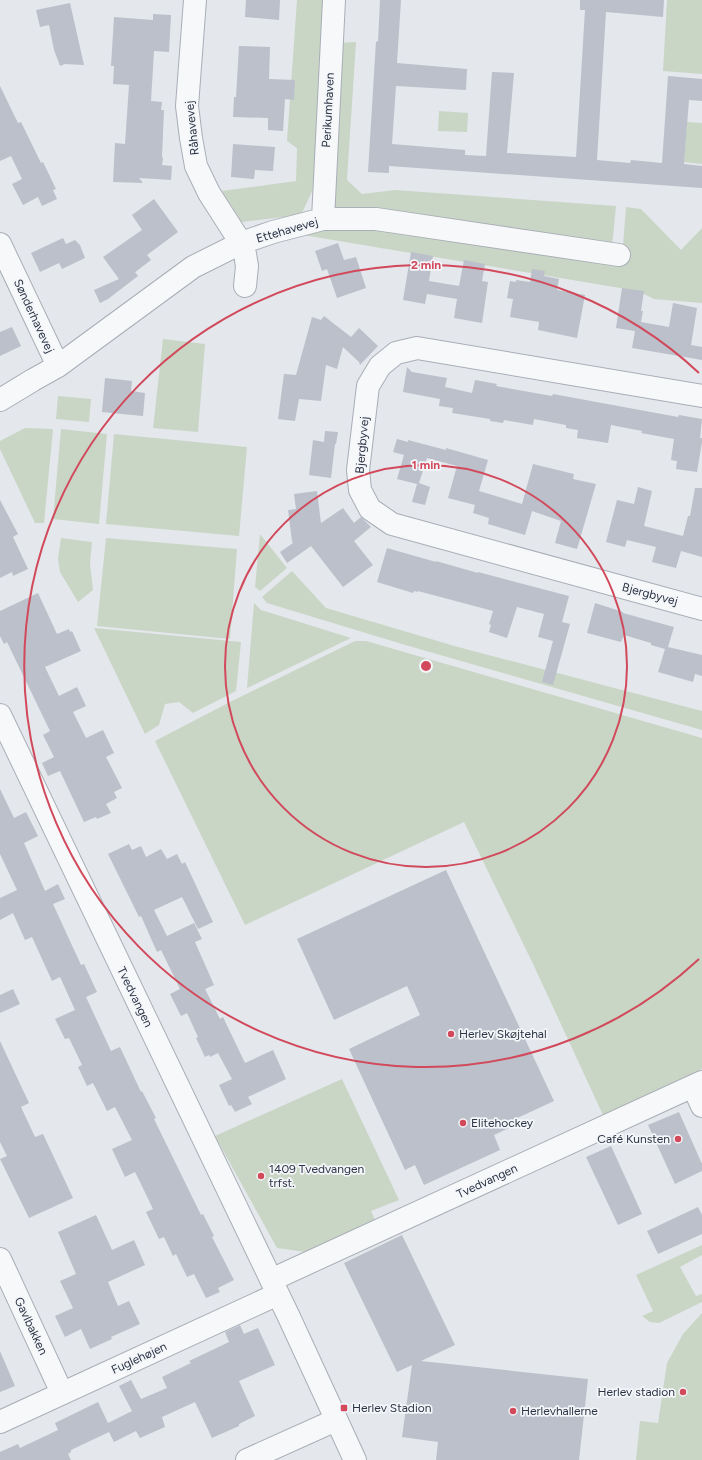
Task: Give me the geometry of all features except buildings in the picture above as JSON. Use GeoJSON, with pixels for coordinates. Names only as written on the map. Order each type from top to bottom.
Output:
{"type":"FeatureCollection","features":[{"type":"Feature","properties":{"kind":"street","name":"Råhavevej"},"geometry":{"type":"LineString","coordinates":[[195,0],[187,106],[191,138],[196,166],[209,193],[241,244],[245,254],[247,266],[245,286]]}},
{"type":"Feature","properties":{"kind":"street","name":"Perikumhaven"},"geometry":{"type":"LineString","coordinates":[[323,219],[334,0]]}},
{"type":"Feature","properties":{"kind":"street","name":"Ettehavevej"},"geometry":{"type":"LineString","coordinates":[[0,400],[58,366],[193,267],[241,244],[272,232],[323,219],[376,219],[619,255]]}},
{"type":"Feature","properties":{"kind":"street","name":"Sønderhavevej"},"geometry":{"type":"LineString","coordinates":[[0,244],[58,366]]}},
{"type":"Feature","properties":{"kind":"street","name":"Bjergbyvej"},"geometry":{"type":"LineString","coordinates":[[702,396],[417,348],[396,353],[380,366],[368,386],[358,470],[360,490],[370,509],[392,524],[702,608]]}},
{"type":"Feature","properties":{"kind":"street","name":"Tvedvangen"},"geometry":{"type":"LineString","coordinates":[[0,715],[275,1287],[355,1460]]}},
{"type":"Feature","properties":{"kind":"street","name":"Tvedvangen"},"geometry":{"type":"LineString","coordinates":[[275,1287],[697,1084]]}},
{"type":"Feature","properties":{"kind":"street"},"geometry":{"type":"LineString","coordinates":[[697,1084],[702,1106]]}},
{"type":"Feature","properties":{"kind":"street","name":"Gavlbakken"},"geometry":{"type":"LineString","coordinates":[[0,1259],[62,1393]]}},
{"type":"Feature","properties":{"kind":"street","name":"Fuglehøjen"},"geometry":{"type":"LineString","coordinates":[[0,1422],[62,1393],[275,1287]]}},
{"type":"Feature","properties":{"kind":"street"},"geometry":{"type":"LineString","coordinates":[[247,1460],[336,1420]]}},
{"type":"Feature","properties":{"kind":"green space"},"geometry":{"type":"Polygon","coordinates":[[[297,0],[327,0],[314,187],[301,215],[242,222],[222,191],[296,181],[297,148],[287,141],[297,0]]]}},
{"type":"Feature","properties":{"kind":"green space"},"geometry":{"type":"Polygon","coordinates":[[[667,0],[702,0],[702,74],[663,71],[667,0]]]}},
{"type":"Feature","properties":{"kind":"green space"},"geometry":{"type":"Polygon","coordinates":[[[356,42],[347,180],[362,194],[395,190],[616,206],[612,247],[328,209],[337,43],[356,42]]]}},
{"type":"Feature","properties":{"kind":"green space"},"geometry":{"type":"Polygon","coordinates":[[[439,111],[468,113],[467,132],[438,131],[439,111]]]}},
{"type":"Feature","properties":{"kind":"green space"},"geometry":{"type":"Polygon","coordinates":[[[687,122],[702,123],[702,164],[684,162],[687,122]]]}},
{"type":"Feature","properties":{"kind":"green space"},"geometry":{"type":"Polygon","coordinates":[[[626,207],[641,209],[681,250],[702,228],[702,303],[654,299],[638,291],[303,235],[326,227],[373,224],[622,259],[626,207]]]}},
{"type":"Feature","properties":{"kind":"green space"},"geometry":{"type":"Polygon","coordinates":[[[163,339],[205,344],[198,432],[153,428],[163,339]]]}},
{"type":"Feature","properties":{"kind":"green space"},"geometry":{"type":"Polygon","coordinates":[[[58,396],[91,399],[89,422],[56,419],[58,396]]]}},
{"type":"Feature","properties":{"kind":"green space"},"geometry":{"type":"Polygon","coordinates":[[[25,428],[53,429],[44,523],[35,523],[0,449],[0,441],[25,428]]]}},
{"type":"Feature","properties":{"kind":"green space"},"geometry":{"type":"Polygon","coordinates":[[[61,429],[107,434],[99,524],[53,519],[61,429]]]}},
{"type":"Feature","properties":{"kind":"green space"},"geometry":{"type":"Polygon","coordinates":[[[114,434],[247,447],[239,536],[106,524],[114,434]]]}},
{"type":"Feature","properties":{"kind":"green space"},"geometry":{"type":"Polygon","coordinates":[[[260,534],[287,568],[260,591],[255,587],[260,534]]]}},
{"type":"Feature","properties":{"kind":"green space"},"geometry":{"type":"Polygon","coordinates":[[[61,538],[92,542],[90,564],[93,590],[78,602],[60,572],[58,559],[61,538]]]}},
{"type":"Feature","properties":{"kind":"green space"},"geometry":{"type":"Polygon","coordinates":[[[106,538],[237,549],[230,639],[97,626],[106,538]]]}},
{"type":"Feature","properties":{"kind":"green space"},"geometry":{"type":"Polygon","coordinates":[[[292,571],[326,608],[458,647],[702,711],[702,730],[402,644],[267,603],[262,597],[292,571]]]}},
{"type":"Feature","properties":{"kind":"green space"},"geometry":{"type":"Polygon","coordinates":[[[254,603],[261,610],[351,638],[247,688],[254,603]]]}},
{"type":"Feature","properties":{"kind":"green space"},"geometry":{"type":"Polygon","coordinates":[[[94,628],[241,642],[236,691],[193,713],[179,702],[165,704],[159,725],[145,734],[94,628]]]}},
{"type":"Feature","properties":{"kind":"green space"},"geometry":{"type":"Polygon","coordinates":[[[355,641],[366,641],[702,738],[702,1069],[603,1115],[534,966],[464,822],[245,925],[155,741],[230,702],[355,641]]]}},
{"type":"Feature","properties":{"kind":"green space"},"geometry":{"type":"Polygon","coordinates":[[[342,1079],[399,1200],[371,1211],[375,1220],[306,1252],[277,1248],[215,1136],[342,1079]]]}},
{"type":"Feature","properties":{"kind":"green space"},"geometry":{"type":"Polygon","coordinates":[[[702,1245],[702,1255],[680,1267],[696,1296],[702,1294],[702,1302],[659,1323],[650,1322],[642,1316],[653,1311],[636,1275],[702,1245]]]}},
{"type":"Feature","properties":{"kind":"green space","name":"Herlev stadion"},"geometry":{"type":"Polygon","coordinates":[[[702,1313],[702,1460],[636,1460],[640,1421],[658,1423],[667,1363],[683,1334],[702,1313]]]}},
{"type":"Feature","properties":{"kind":"place","name":"Herlev Skøjtehal"},"geometry":{"type":"Point","coordinates":[451,1034]}},
{"type":"Feature","properties":{"kind":"place","name":"Elitehockey"},"geometry":{"type":"Point","coordinates":[463,1123]}},
{"type":"Feature","properties":{"kind":"place","name":"Café Kunsten"},"geometry":{"type":"Point","coordinates":[678,1139]}},
{"type":"Feature","properties":{"kind":"place","name":"1409 Tvedvangen trfst."},"geometry":{"type":"Point","coordinates":[261,1176]}},
{"type":"Feature","properties":{"kind":"place","name":"Herlev stadion"},"geometry":{"type":"Point","coordinates":[683,1392]}},
{"type":"Feature","properties":{"kind":"place","name":"Herlev Stadion"},"geometry":{"type":"Point","coordinates":[344,1408]}},
{"type":"Feature","properties":{"kind":"place","name":"Herlevhallerne"},"geometry":{"type":"Point","coordinates":[513,1411]}}]}
